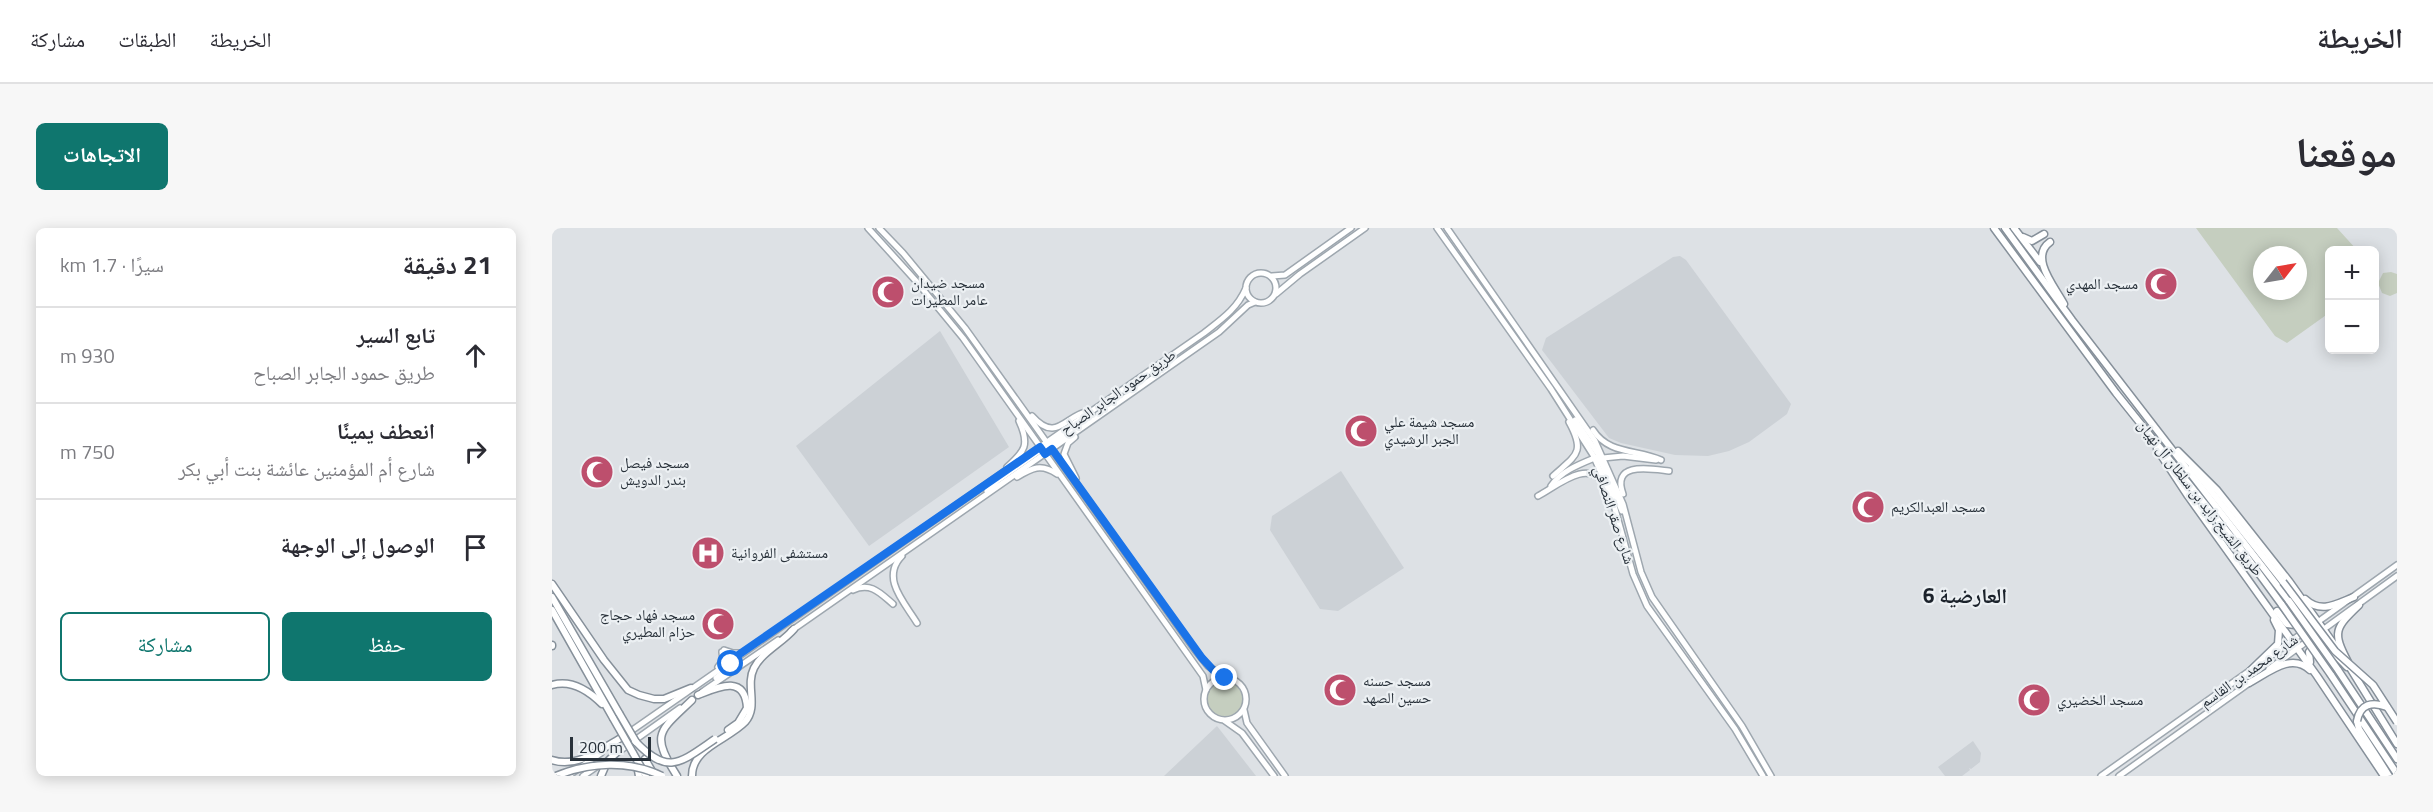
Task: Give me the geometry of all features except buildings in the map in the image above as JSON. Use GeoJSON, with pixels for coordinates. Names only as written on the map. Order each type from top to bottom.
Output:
{"type":"FeatureCollection","features":[{"type":"Feature","properties":{"kind":"highway","name":"طريق الشيخ زايد بن سلطان آل نهيان"},"geometry":{"type":"LineString","coordinates":[[1994,228],[2143,426],[2241,549],[2331,675],[2397,774]]}},
{"type":"Feature","properties":{"kind":"highway","name":"طريق الشيخ زايد بن سلطان آل نهيان"},"geometry":{"type":"LineString","coordinates":[[2005,228],[2072,320],[2289,601],[2397,759]]}},
{"type":"Feature","properties":{"kind":"highway"},"geometry":{"type":"LineString","coordinates":[[2014,228],[2049,275]]}},
{"type":"Feature","properties":{"kind":"highway"},"geometry":{"type":"LineString","coordinates":[[2020,234],[2030,241],[2043,234]]}},
{"type":"Feature","properties":{"kind":"highway"},"geometry":{"type":"LineString","coordinates":[[2050,242],[2042,249],[2040,255],[2072,320]]}},
{"type":"Feature","properties":{"kind":"highway"},"geometry":{"type":"LineString","coordinates":[[2143,426],[2188,496],[2298,648],[2384,776]]}},
{"type":"Feature","properties":{"kind":"highway"},"geometry":{"type":"LineString","coordinates":[[2167,442],[2178,451],[2302,599],[2354,673]]}},
{"type":"Feature","properties":{"kind":"highway"},"geometry":{"type":"LineString","coordinates":[[2286,581],[2308,602],[2320,608],[2329,608],[2354,597]]}},
{"type":"Feature","properties":{"kind":"highway"},"geometry":{"type":"LineString","coordinates":[[2286,581],[2331,647],[2370,682],[2397,722]]}},
{"type":"Feature","properties":{"kind":"highway"},"geometry":{"type":"LineString","coordinates":[[552,584],[604,660],[628,690],[654,699],[674,696],[691,688]]}},
{"type":"Feature","properties":{"kind":"highway"},"geometry":{"type":"LineString","coordinates":[[2254,586],[2292,626],[2301,622],[2306,616],[2302,599]]}},
{"type":"Feature","properties":{"kind":"highway"},"geometry":{"type":"LineString","coordinates":[[2250,671],[2274,649],[2279,635],[2277,626],[2254,586]]}},
{"type":"Feature","properties":{"kind":"highway"},"geometry":{"type":"LineString","coordinates":[[552,597],[655,776]]}},
{"type":"Feature","properties":{"kind":"highway"},"geometry":{"type":"LineString","coordinates":[[2359,605],[2342,622],[2337,633],[2338,643],[2397,744]]}},
{"type":"Feature","properties":{"kind":"highway"},"geometry":{"type":"LineString","coordinates":[[552,610],[646,776]]}},
{"type":"Feature","properties":{"kind":"highway"},"geometry":{"type":"LineString","coordinates":[[692,776],[693,764],[700,754],[741,726],[748,718],[753,702],[751,676],[755,665],[794,629]]}},
{"type":"Feature","properties":{"kind":"highway"},"geometry":{"type":"LineString","coordinates":[[2317,676],[2309,656],[2311,649],[2319,645],[2328,648],[2354,673]]}},
{"type":"Feature","properties":{"kind":"highway"},"geometry":{"type":"LineString","coordinates":[[2249,683],[2287,663],[2301,664],[2311,671],[2342,713]]}},
{"type":"Feature","properties":{"kind":"highway"},"geometry":{"type":"LineString","coordinates":[[552,685],[568,683],[578,687],[588,692],[611,714]]}},
{"type":"Feature","properties":{"kind":"highway"},"geometry":{"type":"LineString","coordinates":[[635,741],[652,758],[669,764],[686,759],[738,723],[747,708],[745,695],[736,687],[726,685],[698,695]]}},
{"type":"Feature","properties":{"kind":"highway"},"geometry":{"type":"LineString","coordinates":[[677,776],[662,751],[661,738],[668,722],[692,700]]}},
{"type":"Feature","properties":{"kind":"highway"},"geometry":{"type":"LineString","coordinates":[[2388,707],[2377,703],[2369,704],[2361,709],[2357,721],[2359,729],[2389,776]]}},
{"type":"Feature","properties":{"kind":"highway"},"geometry":{"type":"LineString","coordinates":[[552,760],[566,763],[575,761],[619,739]]}},
{"type":"Feature","properties":{"kind":"highway"},"geometry":{"type":"LineString","coordinates":[[601,776],[607,762],[616,753]]}},
{"type":"Feature","properties":{"kind":"highway"},"geometry":{"type":"LineString","coordinates":[[634,755],[639,776]]}},
{"type":"Feature","properties":{"kind":"highway"},"geometry":{"type":"LineString","coordinates":[[556,776],[582,768],[615,764],[643,769],[662,776]]}},
{"type":"Feature","properties":{"kind":"main road"},"geometry":{"type":"LineString","coordinates":[[868,228],[963,338],[1203,675],[1207,711],[1212,717],[1225,721],[1242,733],[1274,776]]}},
{"type":"Feature","properties":{"kind":"main road"},"geometry":{"type":"LineString","coordinates":[[879,228],[903,253],[965,328],[1202,658],[1214,671],[1235,681],[1244,690],[1246,697],[1244,716],[1247,723],[1286,776]]}},
{"type":"Feature","properties":{"kind":"main road"},"geometry":{"type":"LineString","coordinates":[[1351,228],[1285,275],[1254,274],[1246,288],[1249,296],[1255,302],[1267,302],[1300,274],[1365,228]]}},
{"type":"Feature","properties":{"kind":"main road"},"geometry":{"type":"LineString","coordinates":[[1437,228],[1565,411],[1582,428],[1601,458]]}},
{"type":"Feature","properties":{"kind":"main road","name":"شارع صقر النصافي"},"geometry":{"type":"LineString","coordinates":[[1448,228],[1569,401],[1601,458],[1628,521],[1641,572],[1652,597],[1742,726],[1771,776]]}},
{"type":"Feature","properties":{"kind":"main road"},"geometry":{"type":"LineString","coordinates":[[1271,276],[1276,284],[1276,294]]}},
{"type":"Feature","properties":{"kind":"main road","name":"طريق حمود الجابر الصباح"},"geometry":{"type":"LineString","coordinates":[[1090,412],[1231,312],[1241,300],[1246,288]]}},
{"type":"Feature","properties":{"kind":"main road","name":"طريق حمود الجابر الصباح"},"geometry":{"type":"LineString","coordinates":[[1049,446],[1091,422],[1219,333],[1248,305],[1255,302]]}},
{"type":"Feature","properties":{"kind":"main road"},"geometry":{"type":"LineString","coordinates":[[1551,389],[1579,444],[1572,458],[1553,476]]}},
{"type":"Feature","properties":{"kind":"main road"},"geometry":{"type":"LineString","coordinates":[[1551,486],[1571,469],[1601,458],[1661,460],[1649,455],[1607,446],[1569,401]]}},
{"type":"Feature","properties":{"kind":"main road"},"geometry":{"type":"LineString","coordinates":[[1021,405],[1041,425],[1049,429],[1060,427],[1082,413],[1090,412]]}},
{"type":"Feature","properties":{"kind":"main road"},"geometry":{"type":"LineString","coordinates":[[987,484],[1024,449],[1026,436],[1014,409]]}},
{"type":"Feature","properties":{"kind":"main road"},"geometry":{"type":"LineString","coordinates":[[985,495],[997,481],[1087,418],[1090,412]]}},
{"type":"Feature","properties":{"kind":"main road"},"geometry":{"type":"LineString","coordinates":[[1089,503],[1064,454],[1068,443],[1091,422]]}},
{"type":"Feature","properties":{"kind":"main road"},"geometry":{"type":"LineString","coordinates":[[568,776],[715,671],[987,484],[1043,450]]}},
{"type":"Feature","properties":{"kind":"main road"},"geometry":{"type":"LineString","coordinates":[[583,776],[929,535],[1043,450]]}},
{"type":"Feature","properties":{"kind":"main road","name":"شارع صقر النصافي"},"geometry":{"type":"LineString","coordinates":[[1601,458],[1636,585],[1647,606],[1735,729],[1762,776]]}},
{"type":"Feature","properties":{"kind":"main road"},"geometry":{"type":"LineString","coordinates":[[999,485],[1037,467],[1046,467],[1063,479]]}},
{"type":"Feature","properties":{"kind":"main road"},"geometry":{"type":"LineString","coordinates":[[1632,537],[1621,489],[1623,477],[1628,471],[1638,468],[1669,471]]}},
{"type":"Feature","properties":{"kind":"main road"},"geometry":{"type":"LineString","coordinates":[[1538,496],[1577,474],[1590,472],[1604,485],[1621,527]]}},
{"type":"Feature","properties":{"kind":"main road"},"geometry":{"type":"LineString","coordinates":[[917,623],[895,586],[892,576],[898,560],[929,535]]}},
{"type":"Feature","properties":{"kind":"main road","name":"شارع محمد بن القاسم"},"geometry":{"type":"LineString","coordinates":[[2101,776],[2397,565]]}},
{"type":"Feature","properties":{"kind":"main road","name":"شارع محمد بن القاسم"},"geometry":{"type":"LineString","coordinates":[[2119,776],[2397,576]]}},
{"type":"Feature","properties":{"kind":"main road"},"geometry":{"type":"LineString","coordinates":[[838,597],[866,586],[875,589],[893,604]]}},
{"type":"Feature","properties":{"kind":"main road"},"geometry":{"type":"LineString","coordinates":[[715,671],[723,660],[723,651],[733,654],[743,652]]}},
{"type":"Feature","properties":{"kind":"main road"},"geometry":{"type":"LineString","coordinates":[[705,690],[729,668],[731,660]]}},
{"type":"Feature","properties":{"kind":"main road"},"geometry":{"type":"LineString","coordinates":[[1206,690],[1214,682],[1225,678]]}},
{"type":"Feature","properties":{"kind":"main road"},"geometry":{"type":"LineString","coordinates":[[1225,721],[1236,717],[1244,709]]}},
{"type":"Feature","properties":{"kind":"shaded area"},"geometry":{"type":"Polygon","coordinates":[[[1680,256],[1686,260],[1791,404],[1787,414],[1749,442],[1729,451],[1708,456],[1675,455],[1621,443],[1609,438],[1542,350],[1546,338],[1673,257],[1680,256]]]}},
{"type":"Feature","properties":{"kind":"shaded area"},"geometry":{"type":"Polygon","coordinates":[[[940,331],[1009,447],[869,546],[796,446],[940,331]]]}},
{"type":"Feature","properties":{"kind":"shaded area"},"geometry":{"type":"Polygon","coordinates":[[[1341,471],[1404,568],[1338,611],[1320,609],[1270,530],[1272,516],[1341,471]]]}},
{"type":"Feature","properties":{"kind":"shaded area"},"geometry":{"type":"Polygon","coordinates":[[[1217,726],[1256,776],[1164,776],[1217,726]]]}},
{"type":"Feature","properties":{"kind":"shaded area"},"geometry":{"type":"Polygon","coordinates":[[[1973,741],[1981,753],[1980,762],[1971,769],[1969,768],[1970,770],[1962,776],[1945,776],[1938,767],[1973,741]]]}},
{"type":"Feature","properties":{"kind":"green space"},"geometry":{"type":"Polygon","coordinates":[[[2196,228],[2337,228],[2353,246],[2325,246],[2325,316],[2287,343],[2275,336],[2196,228]]]}},
{"type":"Feature","properties":{"kind":"green space"},"geometry":{"type":"Polygon","coordinates":[[[2383,273],[2397,274],[2397,293],[2390,296],[2382,293],[2379,281],[2383,273]]]}},
{"type":"Feature","properties":{"kind":"green space"},"geometry":{"type":"Polygon","coordinates":[[[1225,681],[1238,686],[1243,699],[1238,712],[1225,717],[1212,712],[1207,699],[1212,686],[1225,681]]]}},
{"type":"Feature","properties":{"kind":"place","name":"مسجد المهدي"},"geometry":{"type":"Point","coordinates":[2161,284]}},
{"type":"Feature","properties":{"kind":"place","name":"مسجد ضيدان عامر المطيرات"},"geometry":{"type":"Point","coordinates":[888,292]}},
{"type":"Feature","properties":{"kind":"place","name":"مسجد شيمة علي الجبر الرشيدي"},"geometry":{"type":"Point","coordinates":[1361,431]}},
{"type":"Feature","properties":{"kind":"place","name":"مسجد فيصل بندر الدويش"},"geometry":{"type":"Point","coordinates":[597,472]}},
{"type":"Feature","properties":{"kind":"place","name":"مسجد العبدالكريم"},"geometry":{"type":"Point","coordinates":[1868,507]}},
{"type":"Feature","properties":{"kind":"place","name":"مستشفى الفروانية"},"geometry":{"type":"Point","coordinates":[708,553]}},
{"type":"Feature","properties":{"kind":"place","name":"مسجد فهاد حجاج حزام المطيري"},"geometry":{"type":"Point","coordinates":[718,624]}},
{"type":"Feature","properties":{"kind":"place","name":"مسجد حسنه حسين الصهد"},"geometry":{"type":"Point","coordinates":[1340,690]}},
{"type":"Feature","properties":{"kind":"place","name":"مسجد الخضيري"},"geometry":{"type":"Point","coordinates":[2034,700]}},
{"type":"Feature","properties":{"kind":"district","name":"العارضية 6"},"geometry":{"type":"Point","coordinates":[1965,596]}},
{"type":"Feature","properties":{"kind":"route"},"geometry":{"type":"LineString","coordinates":[[731,664],[731,660],[833,592],[1040,447],[1045,454],[1052,449],[1208,666],[1225,678]]}}]}
